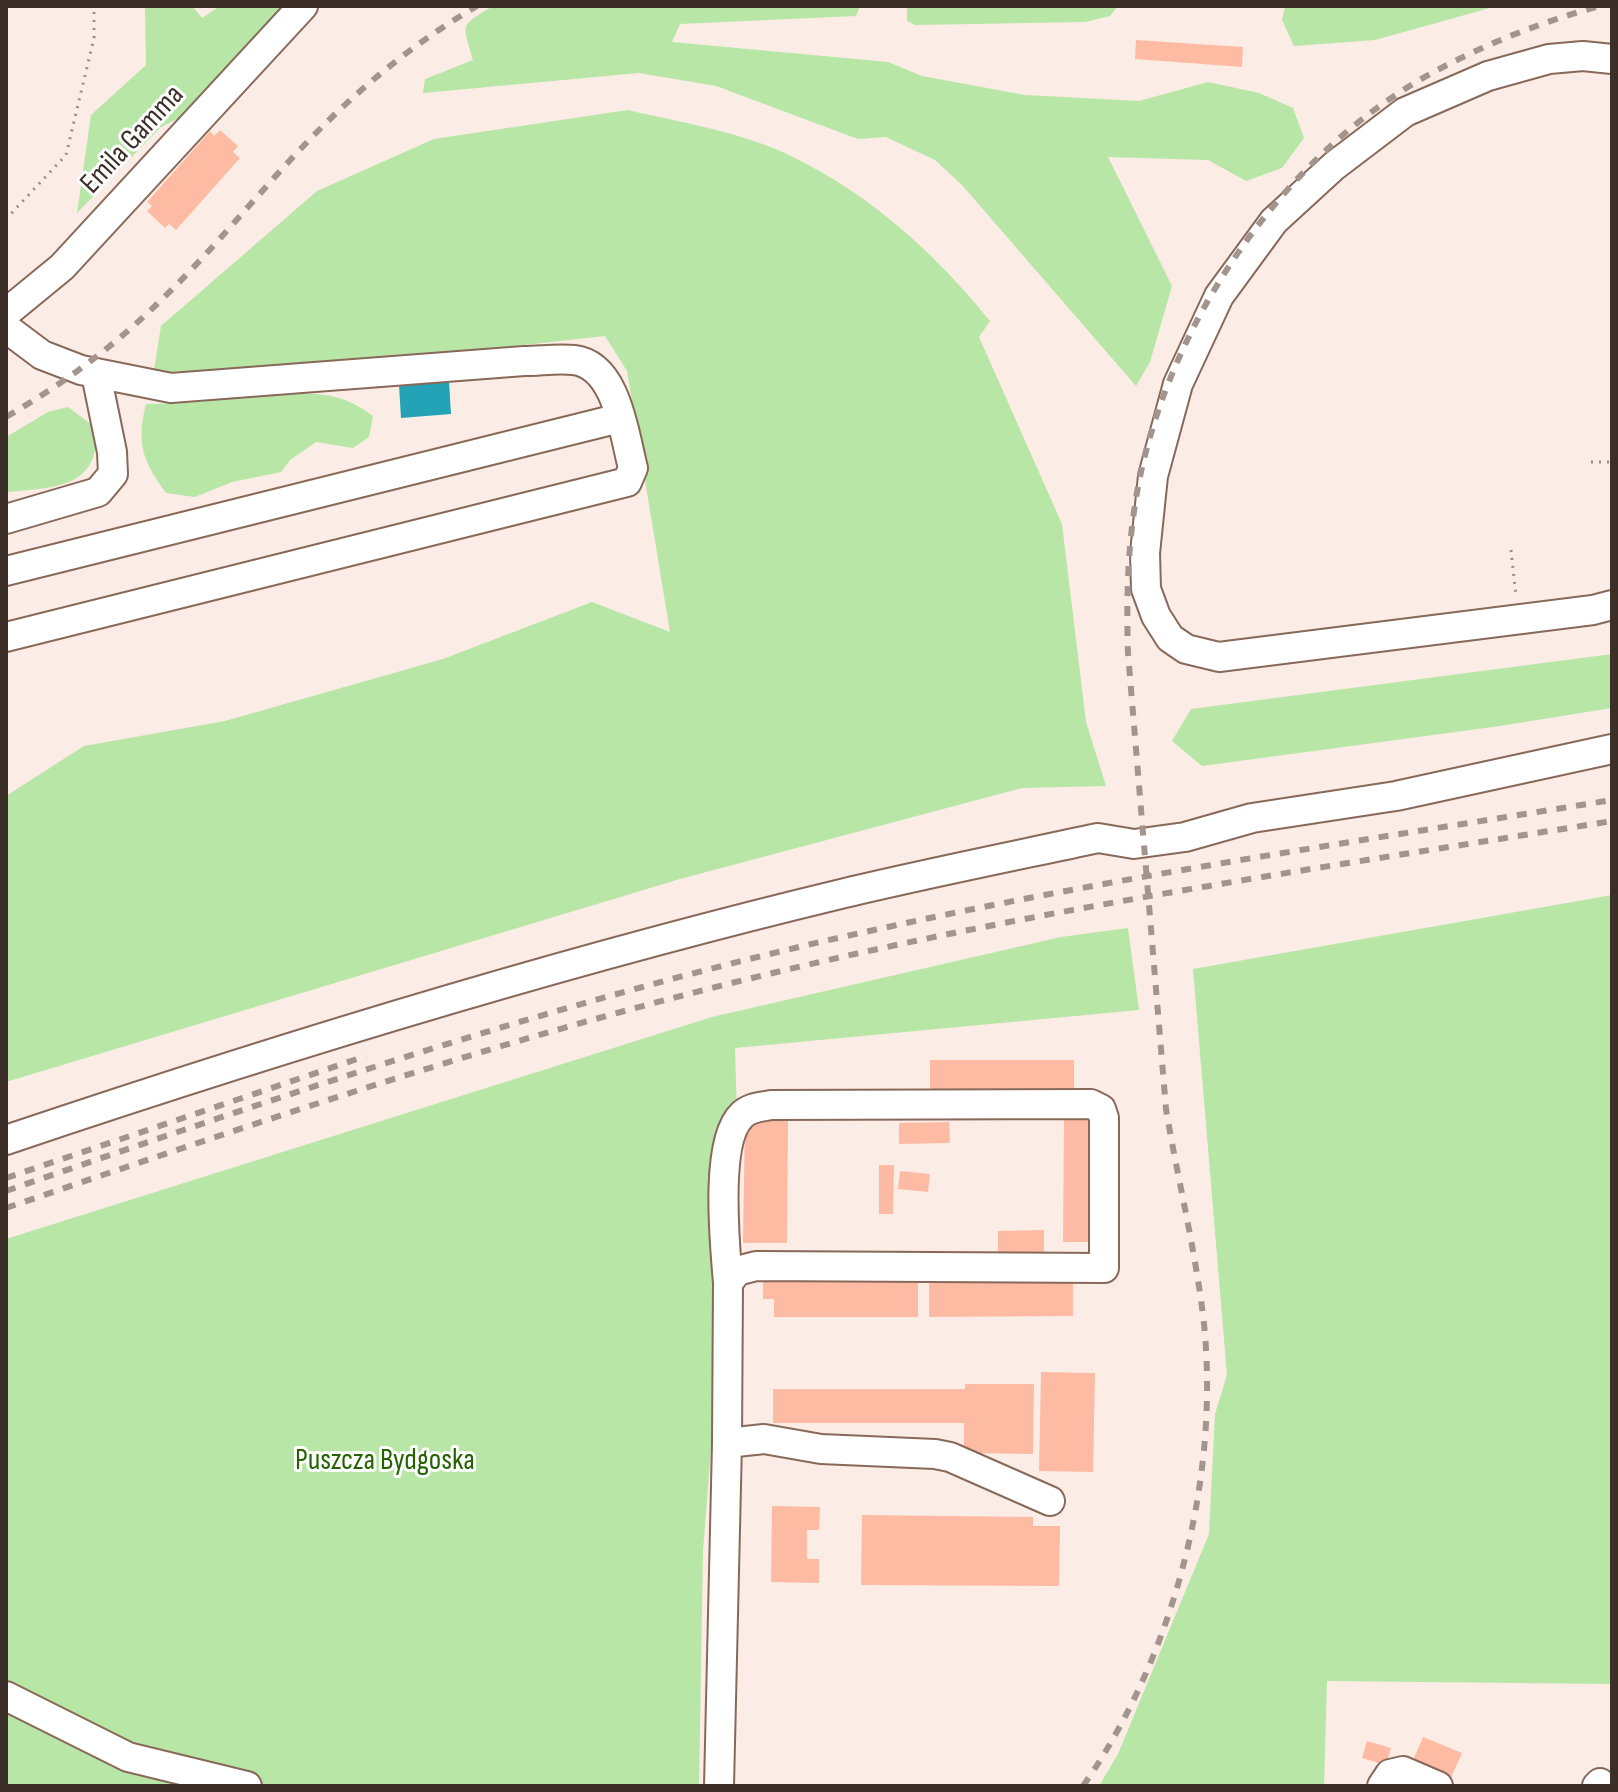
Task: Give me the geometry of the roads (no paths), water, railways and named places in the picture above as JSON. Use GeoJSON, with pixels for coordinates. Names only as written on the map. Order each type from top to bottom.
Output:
{"type":"FeatureCollection","features":[{"type":"Feature","properties":{"kind":"street","name":"Emila Gamma"},"geometry":{"type":"LineString","coordinates":[[6,313],[62,267],[303,6]]}},
{"type":"Feature","properties":{"kind":"street"},"geometry":{"type":"LineString","coordinates":[[1612,59],[1583,56],[1549,59],[1488,76],[1405,112],[1334,166],[1274,221],[1219,296],[1178,384],[1153,476],[1145,553],[1146,589],[1156,616],[1170,638],[1186,649],[1219,657],[1519,620],[1612,605]]}},
{"type":"Feature","properties":{"kind":"street"},"geometry":{"type":"LineString","coordinates":[[6,328],[42,355],[96,374],[171,388],[524,361],[576,360],[599,371],[611,389],[633,468],[627,482],[6,637]]}},
{"type":"Feature","properties":{"kind":"street"},"geometry":{"type":"LineString","coordinates":[[6,519],[98,492],[113,474],[112,452],[96,374]]}},
{"type":"Feature","properties":{"kind":"street"},"geometry":{"type":"LineString","coordinates":[[6,571],[620,418]]}},
{"type":"Feature","properties":{"kind":"street"},"geometry":{"type":"LineString","coordinates":[[6,1140],[338,1033],[587,959],[846,893],[1098,838],[1134,844],[1185,837],[1252,818],[1396,796],[1612,749]]}},
{"type":"Feature","properties":{"kind":"street"},"geometry":{"type":"LineString","coordinates":[[719,1786],[727,1443],[728,1283],[723,1227],[726,1156],[731,1133],[741,1116],[753,1108],[771,1105],[1091,1104],[1101,1109],[1104,1118],[1104,1268],[756,1266],[737,1271],[728,1283]]}},
{"type":"Feature","properties":{"kind":"street"},"geometry":{"type":"LineString","coordinates":[[727,1443],[764,1439],[821,1449],[935,1454],[950,1457],[1050,1501]]}},
{"type":"Feature","properties":{"kind":"street"},"geometry":{"type":"LineString","coordinates":[[6,1696],[128,1757],[247,1786]]}},
{"type":"Feature","properties":{"kind":"street"},"geometry":{"type":"LineString","coordinates":[[1382,1786],[1390,1774],[1403,1771],[1438,1786]]}},
{"type":"Feature","properties":{"kind":"water"},"geometry":{"type":"Polygon","coordinates":[[[449,381],[451,414],[401,418],[399,385],[449,381]]]}},
{"type":"Feature","properties":{"kind":"railway"},"geometry":{"type":"LineString","coordinates":[[6,417],[66,379],[122,336],[178,284],[295,155],[352,98],[412,49],[477,6]]}},
{"type":"Feature","properties":{"kind":"railway"},"geometry":{"type":"LineString","coordinates":[[1083,1786],[1115,1736],[1142,1682],[1165,1625],[1183,1566],[1196,1505],[1204,1444],[1207,1383],[1204,1324],[1166,1109],[1128,653],[1128,585],[1133,517],[1141,472],[1158,412],[1181,354],[1210,297],[1245,242],[1285,192],[1330,146],[1379,106],[1452,62],[1556,19],[1600,6]]}},
{"type":"Feature","properties":{"kind":"railway"},"geometry":{"type":"LineString","coordinates":[[6,1191],[436,1047],[763,956],[1058,893],[1612,800]]}},
{"type":"Feature","properties":{"kind":"railway"},"geometry":{"type":"LineString","coordinates":[[6,1208],[293,1111],[485,1051],[679,996],[777,972],[880,948],[1088,907],[1612,821]]}},
{"type":"Feature","properties":{"kind":"railway"},"geometry":{"type":"LineString","coordinates":[[6,1178],[366,1056]]}},
{"type":"Feature","properties":{"kind":"park label","name":"Puszcza Bydgoska"},"geometry":{"type":"Point","coordinates":[385,1461]}}]}
